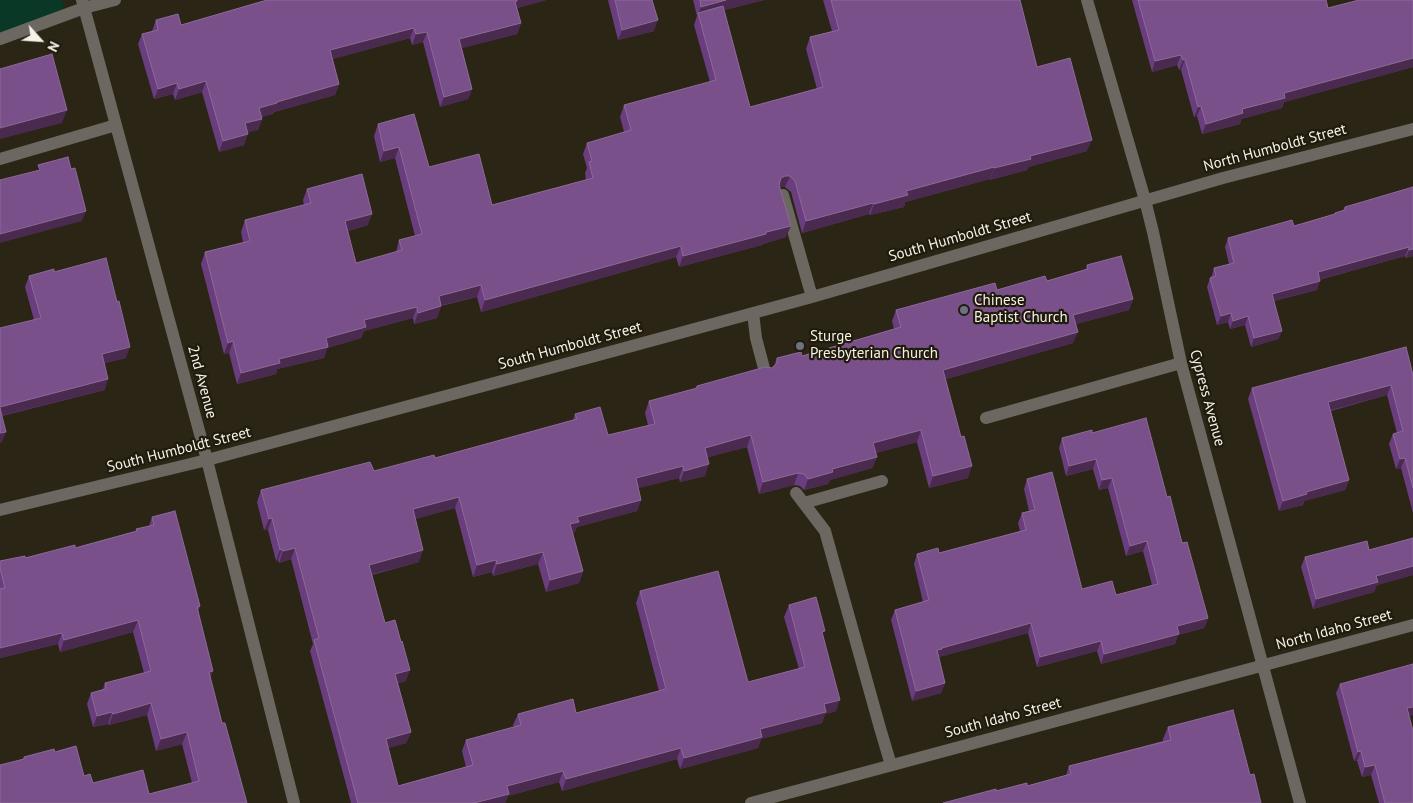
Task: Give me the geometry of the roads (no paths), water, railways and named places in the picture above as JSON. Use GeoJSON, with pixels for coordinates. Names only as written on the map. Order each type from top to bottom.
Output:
{"type":"FeatureCollection","features":[{"type":"Feature","properties":{"kind":"street"},"geometry":{"type":"LineString","coordinates":[[0,39],[83,4],[115,0]]}},
{"type":"Feature","properties":{"kind":"street","name":"Cypress Avenue"},"geometry":{"type":"LineString","coordinates":[[1087,0],[1145,200],[1181,363],[1300,803]]}},
{"type":"Feature","properties":{"kind":"street","name":"2nd Avenue"},"geometry":{"type":"LineString","coordinates":[[83,4],[207,460],[294,803]]}},
{"type":"Feature","properties":{"kind":"street"},"geometry":{"type":"LineString","coordinates":[[0,159],[116,125]]}},
{"type":"Feature","properties":{"kind":"street","name":"North Humboldt Street"},"geometry":{"type":"LineString","coordinates":[[1145,200],[1413,128]]}},
{"type":"Feature","properties":{"kind":"street"},"geometry":{"type":"LineString","coordinates":[[783,195],[812,297]]}},
{"type":"Feature","properties":{"kind":"street","name":"South Humboldt Street"},"geometry":{"type":"LineString","coordinates":[[0,510],[207,460],[753,314],[1145,200]]}},
{"type":"Feature","properties":{"kind":"street"},"geometry":{"type":"LineString","coordinates":[[753,314],[756,338],[764,372]]}},
{"type":"Feature","properties":{"kind":"street"},"geometry":{"type":"LineString","coordinates":[[986,418],[1181,363]]}},
{"type":"Feature","properties":{"kind":"street"},"geometry":{"type":"LineString","coordinates":[[804,503],[882,481]]}},
{"type":"Feature","properties":{"kind":"street"},"geometry":{"type":"LineString","coordinates":[[796,493],[825,531],[891,765]]}},
{"type":"Feature","properties":{"kind":"street","name":"North Idaho Street"},"geometry":{"type":"LineString","coordinates":[[1262,665],[1413,625]]}},
{"type":"Feature","properties":{"kind":"street","name":"South Idaho Street"},"geometry":{"type":"LineString","coordinates":[[751,803],[1262,665]]}},
{"type":"Feature","properties":{"kind":"place","name":"Chinese Baptist Church"},"geometry":{"type":"Point","coordinates":[964,310]}},
{"type":"Feature","properties":{"kind":"place","name":"Sturge Presbyterian Church"},"geometry":{"type":"Point","coordinates":[800,346]}}]}
